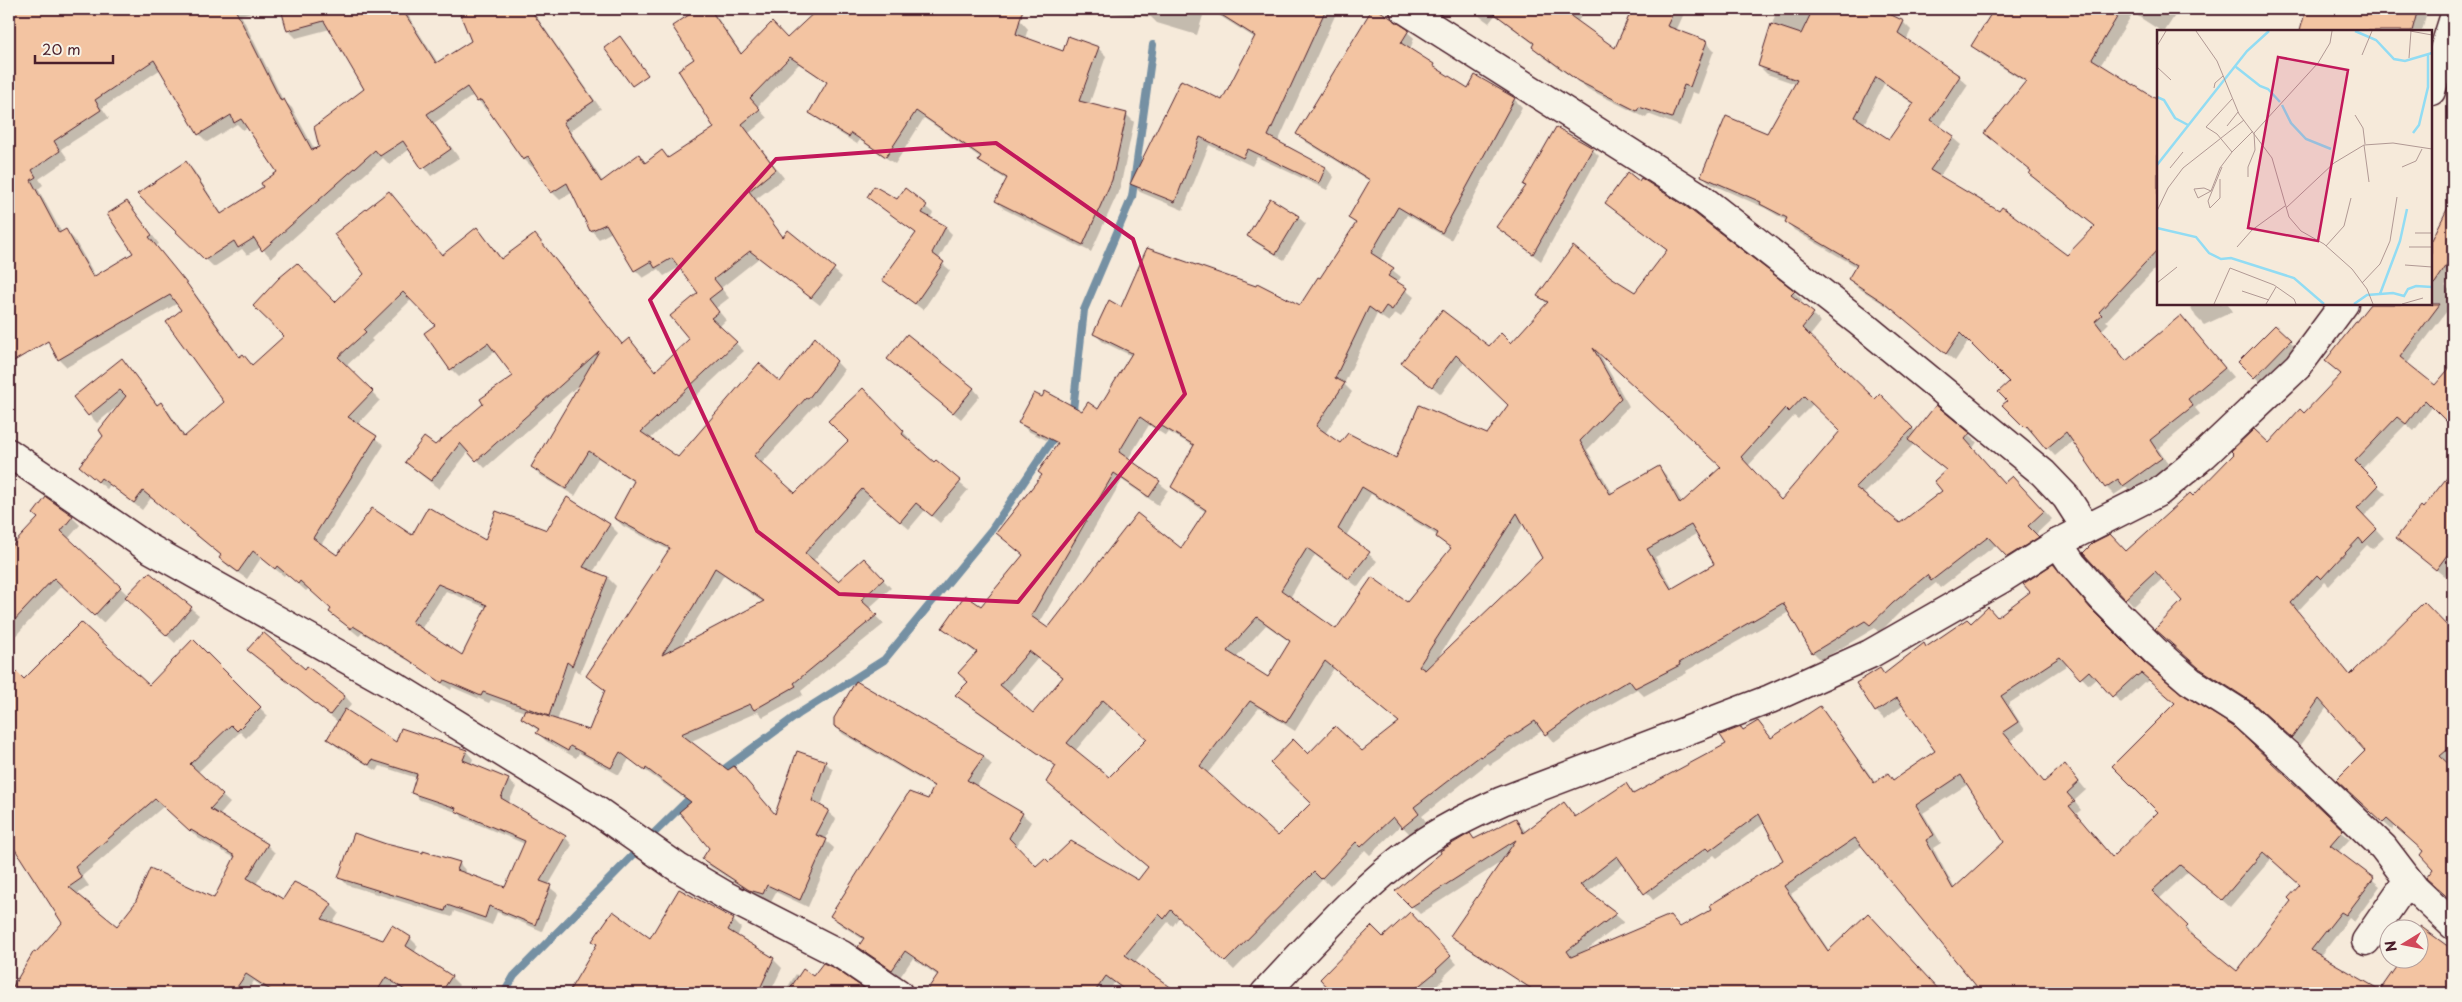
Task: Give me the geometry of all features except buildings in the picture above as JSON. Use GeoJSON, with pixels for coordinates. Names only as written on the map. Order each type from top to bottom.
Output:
{"type":"FeatureCollection","features":[{"type":"Feature","properties":{"kind":"street"},"geometry":{"type":"LineString","coordinates":[[1404,9],[1697,195],[1858,321],[2043,473],[2066,497],[2086,528]]}},
{"type":"Feature","properties":{"kind":"street"},"geometry":{"type":"LineString","coordinates":[[2432,88],[2453,21]]}},
{"type":"Feature","properties":{"kind":"street"},"geometry":{"type":"LineString","coordinates":[[1265,993],[1338,917],[1380,877],[1418,846],[1467,818],[1502,801],[1770,699],[1870,654],[2003,578],[2058,543],[2159,492],[2204,455],[2298,366],[2343,305]]}},
{"type":"Feature","properties":{"kind":"street"},"geometry":{"type":"LineString","coordinates":[[9,453],[147,547],[393,685],[596,810],[678,867],[728,897],[842,955],[898,993]]}},
{"type":"Feature","properties":{"kind":"street"},"geometry":{"type":"LineString","coordinates":[[2058,543],[2072,564],[2097,592],[2155,651],[2190,681],[2242,714],[2300,767],[2383,847],[2408,880],[2453,925]]}},
{"type":"Feature","properties":{"kind":"street"},"geometry":{"type":"LineString","coordinates":[[2366,940],[2408,880]]}},
{"type":"Feature","properties":{"kind":"highlighted area"},"geometry":{"type":"Polygon","coordinates":[[[996,143],[1133,239],[1185,394],[1018,602],[839,594],[757,531],[650,300],[776,159],[996,143]]]}},
{"type":"Feature","properties":{"kind":"waterway"},"geometry":{"type":"LineString","coordinates":[[1069,415],[1073,410],[1084,310],[1132,197],[1153,45]]}},
{"type":"Feature","properties":{"kind":"waterway"},"geometry":{"type":"LineString","coordinates":[[719,773],[800,713],[884,660],[992,529],[1057,433]]}},
{"type":"Feature","properties":{"kind":"waterway"},"geometry":{"type":"LineString","coordinates":[[648,839],[695,793]]}},
{"type":"Feature","properties":{"kind":"waterway"},"geometry":{"type":"LineString","coordinates":[[504,993],[514,976],[640,848]]}}]}
